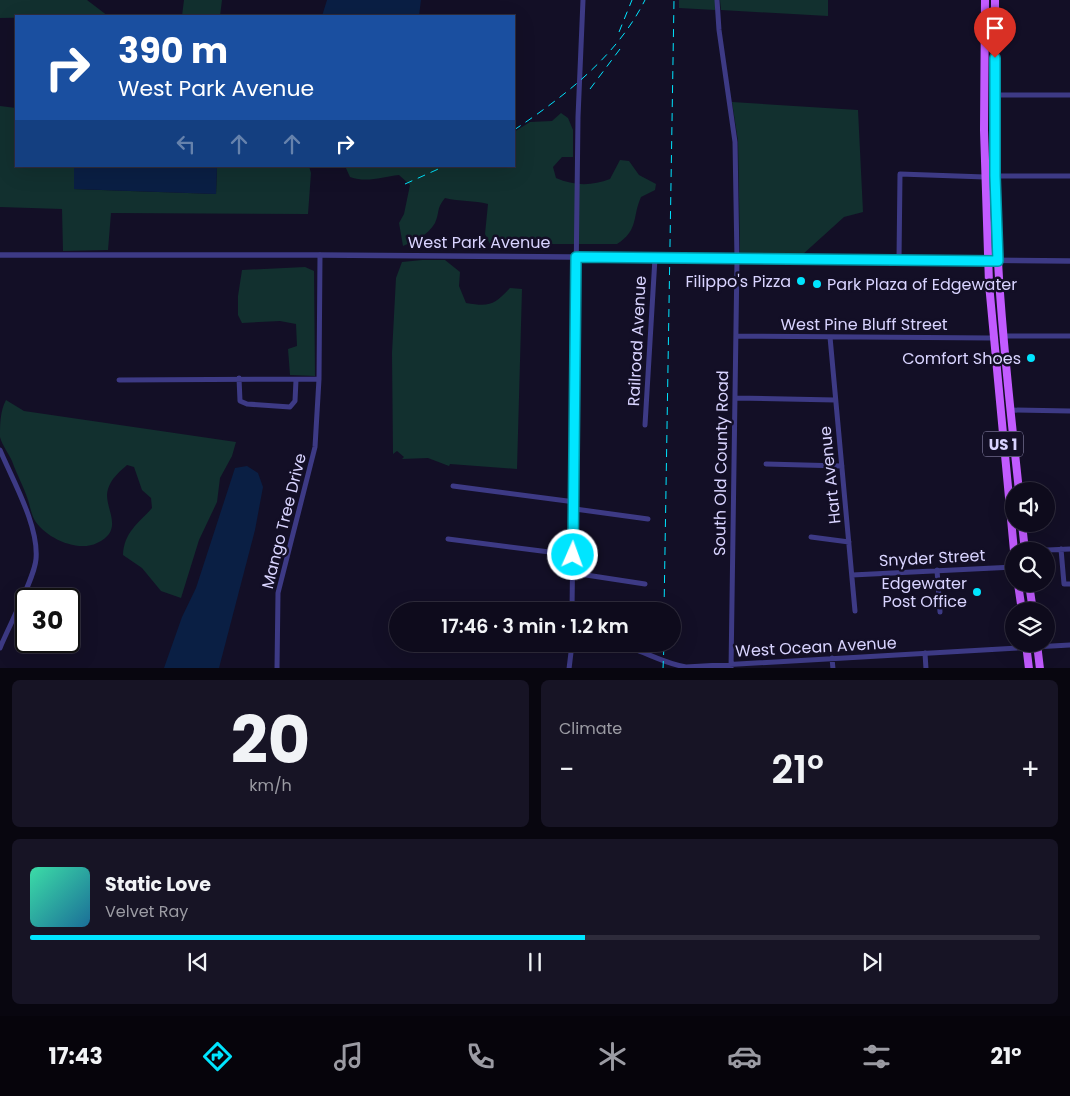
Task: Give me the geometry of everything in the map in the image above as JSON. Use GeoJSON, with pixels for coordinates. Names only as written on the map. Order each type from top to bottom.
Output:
{"type":"FeatureCollection","features":[{"type":"Feature","properties":{"kind":"main road","name":"US 1"},"geometry":{"type":"LineString","coordinates":[[985,0],[985,176],[988,261],[993,342],[1013,542]]}},
{"type":"Feature","properties":{"kind":"main road","name":"US 1"},"geometry":{"type":"LineString","coordinates":[[995,0],[995,176],[998,261],[1003,336],[1018,482]]}},
{"type":"Feature","properties":{"kind":"main road"},"geometry":{"type":"LineString","coordinates":[[984,59],[990,88],[995,95]]}},
{"type":"Feature","properties":{"kind":"main road"},"geometry":{"type":"LineString","coordinates":[[993,342],[999,351],[1004,404],[1010,410]]}},
{"type":"Feature","properties":{"kind":"main road"},"geometry":{"type":"LineString","coordinates":[[1005,462],[1012,473],[1013,482]]}},
{"type":"Feature","properties":{"kind":"main road"},"geometry":{"type":"LineString","coordinates":[[1027,652],[1029,668]]}},
{"type":"Feature","properties":{"kind":"main road"},"geometry":{"type":"LineString","coordinates":[[1038,652],[1040,668]]}},
{"type":"Feature","properties":{"kind":"street"},"geometry":{"type":"LineString","coordinates":[[572,602],[575,509],[578,117],[583,0]]}},
{"type":"Feature","properties":{"kind":"street","name":"South Old County Road"},"geometry":{"type":"LineString","coordinates":[[717,0],[719,30],[735,142],[737,259],[736,398],[731,666]]}},
{"type":"Feature","properties":{"kind":"street"},"geometry":{"type":"LineString","coordinates":[[995,95],[1070,95]]}},
{"type":"Feature","properties":{"kind":"street"},"geometry":{"type":"LineString","coordinates":[[899,260],[900,174],[985,176]]}},
{"type":"Feature","properties":{"kind":"street"},"geometry":{"type":"LineString","coordinates":[[995,176],[1070,176]]}},
{"type":"Feature","properties":{"kind":"street","name":"West Park Avenue"},"geometry":{"type":"LineString","coordinates":[[0,256],[320,255],[1070,261]]}},
{"type":"Feature","properties":{"kind":"street","name":"Mango Tree Drive"},"geometry":{"type":"LineString","coordinates":[[277,668],[278,593],[315,447],[320,255]]}},
{"type":"Feature","properties":{"kind":"street","name":"Railroad Avenue"},"geometry":{"type":"LineString","coordinates":[[645,425],[655,258]]}},
{"type":"Feature","properties":{"kind":"street","name":"West Pine Bluff Street"},"geometry":{"type":"LineString","coordinates":[[736,336],[993,342]]}},
{"type":"Feature","properties":{"kind":"street"},"geometry":{"type":"LineString","coordinates":[[1003,336],[1070,336]]}},
{"type":"Feature","properties":{"kind":"street","name":"Hart Avenue"},"geometry":{"type":"LineString","coordinates":[[830,337],[855,611]]}},
{"type":"Feature","properties":{"kind":"street"},"geometry":{"type":"LineString","coordinates":[[240,378],[240,401],[247,404],[290,407],[295,401],[296,380]]}},
{"type":"Feature","properties":{"kind":"street"},"geometry":{"type":"LineString","coordinates":[[119,380],[318,379]]}},
{"type":"Feature","properties":{"kind":"street"},"geometry":{"type":"LineString","coordinates":[[736,398],[835,400]]}},
{"type":"Feature","properties":{"kind":"street"},"geometry":{"type":"LineString","coordinates":[[1010,410],[1070,411]]}},
{"type":"Feature","properties":{"kind":"street"},"geometry":{"type":"LineString","coordinates":[[0,450],[31,525],[35,542],[36,560],[0,648]]}},
{"type":"Feature","properties":{"kind":"street"},"geometry":{"type":"LineString","coordinates":[[766,464],[842,466]]}},
{"type":"Feature","properties":{"kind":"street"},"geometry":{"type":"LineString","coordinates":[[453,486],[575,502]]}},
{"type":"Feature","properties":{"kind":"street"},"geometry":{"type":"LineString","coordinates":[[575,509],[648,519]]}},
{"type":"Feature","properties":{"kind":"street"},"geometry":{"type":"LineString","coordinates":[[811,537],[849,542]]}},
{"type":"Feature","properties":{"kind":"street"},"geometry":{"type":"LineString","coordinates":[[448,539],[573,555]]}},
{"type":"Feature","properties":{"kind":"street"},"geometry":{"type":"LineString","coordinates":[[1055,548],[1070,548]]}},
{"type":"Feature","properties":{"kind":"street"},"geometry":{"type":"LineString","coordinates":[[1061,548],[1064,584],[1070,584]]}},
{"type":"Feature","properties":{"kind":"street","name":"Snyder Street"},"geometry":{"type":"LineString","coordinates":[[852,575],[1005,567]]}},
{"type":"Feature","properties":{"kind":"street"},"geometry":{"type":"LineString","coordinates":[[937,570],[940,612]]}},
{"type":"Feature","properties":{"kind":"street"},"geometry":{"type":"LineString","coordinates":[[573,573],[645,584]]}},
{"type":"Feature","properties":{"kind":"street","name":"West Ocean Avenue"},"geometry":{"type":"LineString","coordinates":[[1055,646],[1070,646]]}},
{"type":"Feature","properties":{"kind":"street","name":"West Ocean Avenue"},"geometry":{"type":"LineString","coordinates":[[643,652],[674,665],[686,667],[731,666],[1005,647]]}},
{"type":"Feature","properties":{"kind":"street"},"geometry":{"type":"LineString","coordinates":[[569,668],[571,652]]}},
{"type":"Feature","properties":{"kind":"street"},"geometry":{"type":"LineString","coordinates":[[925,653],[926,668]]}},
{"type":"Feature","properties":{"kind":"street"},"geometry":{"type":"LineString","coordinates":[[832,658],[833,668]]}},
{"type":"Feature","properties":{"kind":"green space"},"geometry":{"type":"Polygon","coordinates":[[[0,0],[87,0],[107,15],[15,15],[15,18],[0,18],[0,0]]]}},
{"type":"Feature","properties":{"kind":"green space"},"geometry":{"type":"Polygon","coordinates":[[[184,0],[222,0],[220,15],[182,15],[184,0]]]}},
{"type":"Feature","properties":{"kind":"green space"},"geometry":{"type":"Polygon","coordinates":[[[679,0],[715,0],[715,10],[679,8],[679,0]]]}},
{"type":"Feature","properties":{"kind":"green space"},"geometry":{"type":"Polygon","coordinates":[[[720,0],[828,0],[828,16],[721,10],[720,0]]]}},
{"type":"Feature","properties":{"kind":"green space"},"geometry":{"type":"Polygon","coordinates":[[[732,102],[858,110],[863,212],[844,217],[802,255],[740,253],[738,141],[732,102]]]}},
{"type":"Feature","properties":{"kind":"green space"},"geometry":{"type":"Polygon","coordinates":[[[0,106],[15,108],[15,167],[74,167],[74,189],[216,194],[217,167],[309,167],[311,173],[308,214],[111,213],[108,250],[63,251],[62,209],[0,207],[0,106]]]}},
{"type":"Feature","properties":{"kind":"green space"},"geometry":{"type":"Polygon","coordinates":[[[561,113],[568,118],[573,130],[573,157],[562,157],[553,167],[556,178],[576,184],[590,184],[603,181],[610,179],[620,160],[629,161],[639,175],[656,184],[655,190],[641,197],[629,234],[617,244],[490,244],[485,234],[488,204],[445,198],[440,205],[435,223],[429,231],[403,246],[399,223],[404,214],[410,185],[399,175],[368,180],[356,179],[350,177],[345,167],[515,167],[515,131],[530,122],[552,121],[561,113]]]}},
{"type":"Feature","properties":{"kind":"green space"},"geometry":{"type":"Polygon","coordinates":[[[445,260],[460,272],[459,286],[466,303],[481,305],[491,303],[500,298],[510,288],[522,289],[517,469],[450,464],[449,466],[428,458],[402,459],[404,457],[397,451],[393,454],[392,353],[396,278],[402,262],[445,260]]]}},
{"type":"Feature","properties":{"kind":"green space"},"geometry":{"type":"Polygon","coordinates":[[[305,267],[314,271],[315,376],[290,375],[288,349],[297,346],[296,324],[280,321],[242,323],[238,315],[238,296],[242,270],[305,267]]]}},
{"type":"Feature","properties":{"kind":"green space"},"geometry":{"type":"Polygon","coordinates":[[[6,400],[24,411],[236,442],[232,456],[220,478],[217,502],[199,540],[181,598],[161,591],[142,568],[123,555],[129,534],[152,508],[151,498],[142,490],[134,467],[127,465],[109,485],[107,496],[112,518],[111,531],[97,543],[89,546],[71,545],[53,537],[39,526],[33,517],[25,490],[0,437],[1,413],[6,400]]]}},
{"type":"Feature","properties":{"kind":"water"},"geometry":{"type":"Polygon","coordinates":[[[327,0],[421,0],[419,15],[322,15],[327,0]]]}},
{"type":"Feature","properties":{"kind":"water"},"geometry":{"type":"Polygon","coordinates":[[[74,167],[217,167],[216,194],[74,189],[74,167]]]}},
{"type":"Feature","properties":{"kind":"water"},"geometry":{"type":"Polygon","coordinates":[[[247,466],[258,473],[263,487],[255,530],[219,668],[164,668],[182,617],[196,588],[235,468],[247,466]]]}},
{"type":"Feature","properties":{"kind":"railway"},"geometry":{"type":"LineString","coordinates":[[619,32],[632,0]]}},
{"type":"Feature","properties":{"kind":"railway"},"geometry":{"type":"LineString","coordinates":[[515,129],[570,89],[605,57],[620,39],[645,0]]}},
{"type":"Feature","properties":{"kind":"railway"},"geometry":{"type":"LineString","coordinates":[[664,602],[674,0]]}},
{"type":"Feature","properties":{"kind":"railway"},"geometry":{"type":"LineString","coordinates":[[590,89],[623,45]]}},
{"type":"Feature","properties":{"kind":"railway"},"geometry":{"type":"LineString","coordinates":[[405,184],[443,167]]}},
{"type":"Feature","properties":{"kind":"railway"},"geometry":{"type":"LineString","coordinates":[[663,668],[664,652]]}},
{"type":"Feature","properties":{"kind":"place","name":"Filippo's Pizza"},"geometry":{"type":"Point","coordinates":[801,281]}},
{"type":"Feature","properties":{"kind":"place","name":"Park Plaza of Edgewater"},"geometry":{"type":"Point","coordinates":[817,284]}},
{"type":"Feature","properties":{"kind":"place","name":"Comfort Shoes"},"geometry":{"type":"Point","coordinates":[1031,358]}},
{"type":"Feature","properties":{"kind":"place","name":"Edgewater Post Office"},"geometry":{"type":"Point","coordinates":[977,592]}},
{"type":"Feature","properties":{"kind":"route"},"geometry":{"type":"LineString","coordinates":[[573,555],[576,257],[998,261],[995,176],[995,58]]}}]}
